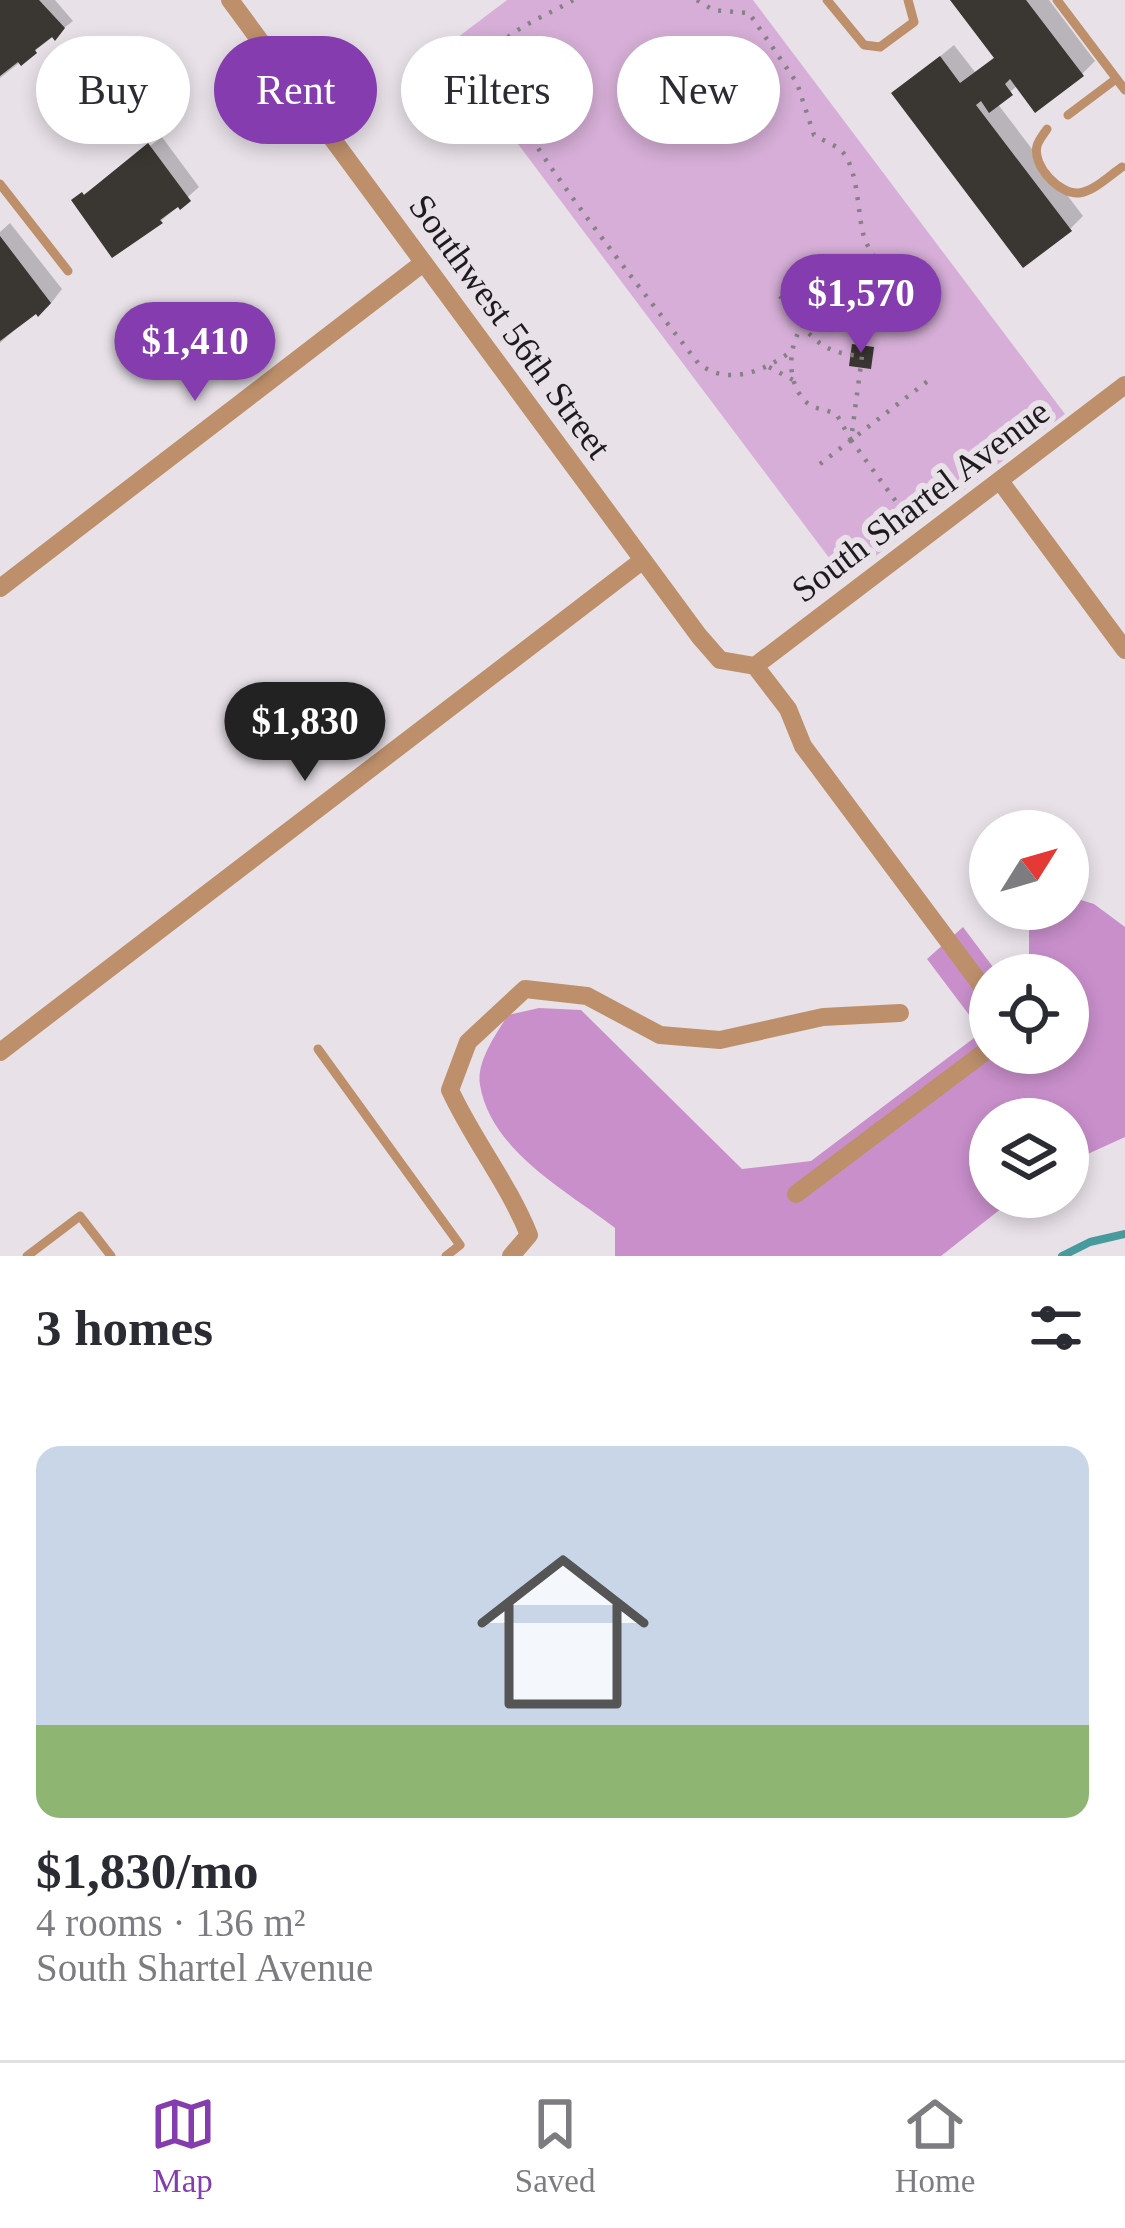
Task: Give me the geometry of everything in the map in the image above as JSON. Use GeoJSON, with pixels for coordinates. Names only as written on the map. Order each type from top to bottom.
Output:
{"type":"FeatureCollection","features":[{"type":"Feature","properties":{"kind":"street","name":"Southwest 56th Street"},"geometry":{"type":"LineString","coordinates":[[230,0],[720,660],[755,666]]}},
{"type":"Feature","properties":{"kind":"street"},"geometry":{"type":"LineString","coordinates":[[0,588],[423,263]]}},
{"type":"Feature","properties":{"kind":"street","name":"South Shartel Avenue"},"geometry":{"type":"LineString","coordinates":[[755,666],[1125,386]]}},
{"type":"Feature","properties":{"kind":"street"},"geometry":{"type":"LineString","coordinates":[[1000,482],[1125,650]]}},
{"type":"Feature","properties":{"kind":"street"},"geometry":{"type":"LineString","coordinates":[[0,1052],[643,560]]}},
{"type":"Feature","properties":{"kind":"street"},"geometry":{"type":"LineString","coordinates":[[755,666],[788,709],[803,746],[969,969]]}},
{"type":"Feature","properties":{"kind":"street"},"geometry":{"type":"LineString","coordinates":[[512,1256],[529,1235],[518,1206],[470,1135],[450,1090],[468,1042],[525,989],[587,996],[660,1035],[720,1040],[823,1017],[900,1013]]}},
{"type":"Feature","properties":{"kind":"street"},"geometry":{"type":"LineString","coordinates":[[796,1194],[969,1064]]}},
{"type":"Feature","properties":{"kind":"lane"},"geometry":{"type":"LineString","coordinates":[[827,0],[864,45],[880,47],[914,22],[908,0]]}},
{"type":"Feature","properties":{"kind":"lane"},"geometry":{"type":"LineString","coordinates":[[1057,0],[1125,90]]}},
{"type":"Feature","properties":{"kind":"lane"},"geometry":{"type":"LineString","coordinates":[[1068,115],[1116,79]]}},
{"type":"Feature","properties":{"kind":"lane"},"geometry":{"type":"LineString","coordinates":[[1047,129],[1037,146],[1037,159],[1058,188],[1074,194],[1089,190],[1124,167]]}},
{"type":"Feature","properties":{"kind":"lane"},"geometry":{"type":"LineString","coordinates":[[1,186],[68,271]]}},
{"type":"Feature","properties":{"kind":"lane"},"geometry":{"type":"LineString","coordinates":[[318,1049],[460,1245],[446,1256]]}},
{"type":"Feature","properties":{"kind":"lane"},"geometry":{"type":"LineString","coordinates":[[27,1256],[80,1216],[111,1256]]}},
{"type":"Feature","properties":{"kind":"path"},"geometry":{"type":"LineString","coordinates":[[573,0],[500,41],[492,58],[499,88],[542,158],[698,363],[720,375],[738,375],[769,367],[792,351]]}},
{"type":"Feature","properties":{"kind":"path"},"geometry":{"type":"LineString","coordinates":[[697,0],[713,10],[749,13],[797,83],[814,135],[842,151],[850,168],[865,242],[878,263],[880,278],[862,302],[829,306],[802,324],[792,351],[796,382],[804,400],[837,416],[924,539]]}},
{"type":"Feature","properties":{"kind":"path"},"geometry":{"type":"LineString","coordinates":[[780,296],[826,350],[862,356],[851,440]]}},
{"type":"Feature","properties":{"kind":"path"},"geometry":{"type":"LineString","coordinates":[[769,367],[796,382]]}},
{"type":"Feature","properties":{"kind":"path"},"geometry":{"type":"LineString","coordinates":[[820,464],[928,380]]}},
{"type":"Feature","properties":{"kind":"shaded area"},"geometry":{"type":"Polygon","coordinates":[[[507,0],[753,0],[1065,414],[845,579],[518,144],[593,144],[593,36],[460,36],[507,0]]]}},
{"type":"Feature","properties":{"kind":"shaded area"},"geometry":{"type":"Polygon","coordinates":[[[1089,902],[1125,927],[1125,1137],[1089,1153],[1089,1098],[969,1098],[969,1218],[989,1218],[941,1256],[615,1256],[615,1228],[515,1149],[487,1109],[480,1085],[488,1049],[508,1015],[539,1008],[581,1010],[742,1169],[811,1161],[969,1042],[969,1074],[1089,1074],[1089,954],[1029,954],[1029,930],[1089,930],[1089,902]]]}},
{"type":"Feature","properties":{"kind":"shaded area"},"geometry":{"type":"Polygon","coordinates":[[[963,927],[983,954],[969,954],[969,1015],[927,959],[963,927]]]}},
{"type":"Feature","properties":{"kind":"building"},"geometry":{"type":"Polygon","coordinates":[[[0,0],[39,0],[65,28],[59,36],[36,36],[36,54],[0,76],[0,0]]]}},
{"type":"Feature","properties":{"kind":"building"},"geometry":{"type":"Polygon","coordinates":[[[950,0],[1026,0],[1084,76],[1035,113],[1010,79],[1005,84],[1013,95],[989,113],[981,101],[976,105],[1072,231],[1023,268],[891,93],[940,56],[960,83],[994,58],[950,0]]]}},
{"type":"Feature","properties":{"kind":"building"},"geometry":{"type":"Polygon","coordinates":[[[149,144],[191,201],[112,258],[71,200],[149,144]]]}},
{"type":"Feature","properties":{"kind":"building"},"geometry":{"type":"Polygon","coordinates":[[[0,236],[51,303],[0,341],[0,236]]]}},
{"type":"Feature","properties":{"kind":"building"},"geometry":{"type":"Polygon","coordinates":[[[852,344],[874,347],[871,369],[849,366],[852,344]]]}},
{"type":"Feature","properties":{"kind":"waterway"},"geometry":{"type":"LineString","coordinates":[[1062,1256],[1090,1242],[1125,1234]]}}]}
